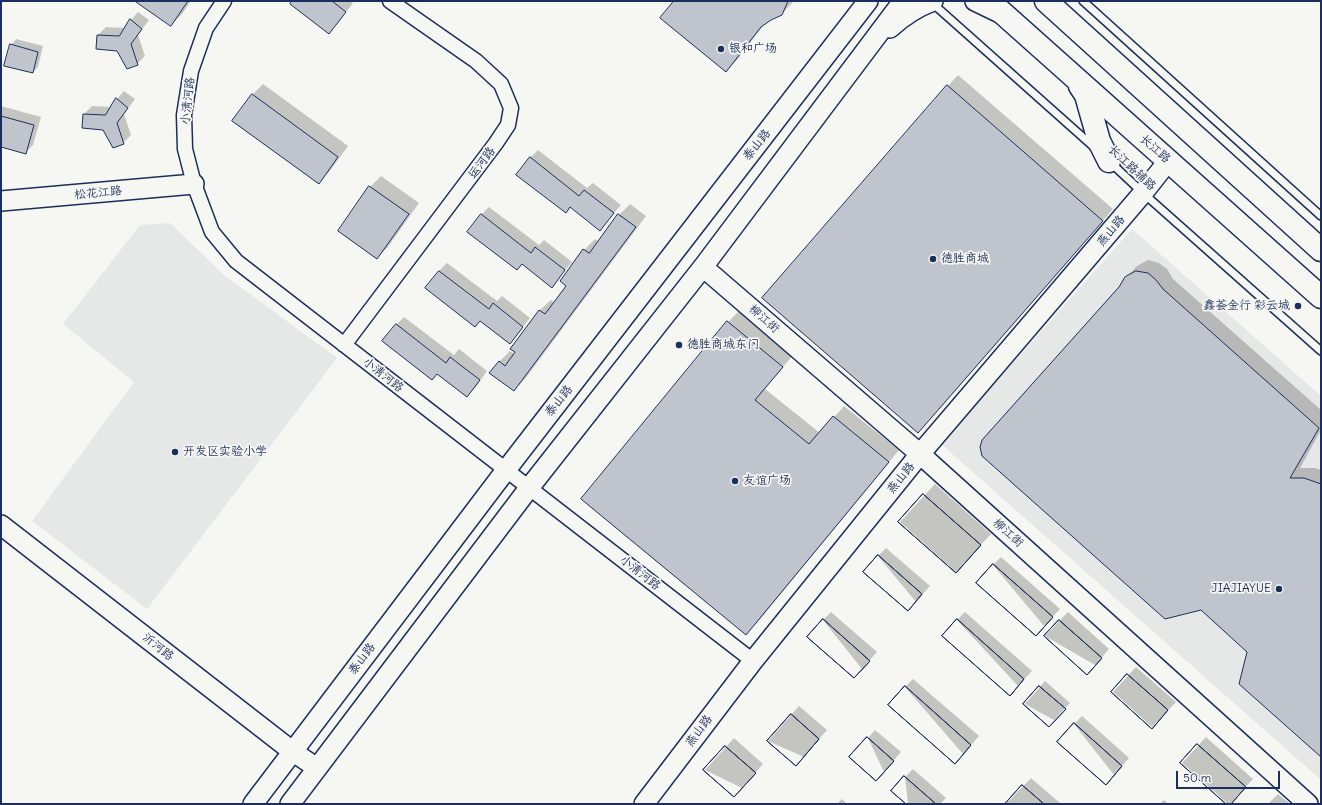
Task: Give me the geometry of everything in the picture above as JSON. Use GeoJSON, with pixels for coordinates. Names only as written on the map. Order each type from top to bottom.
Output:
{"type":"FeatureCollection","features":[{"type":"Feature","properties":{"kind":"main road","name":"长江路"},"geometry":{"type":"LineString","coordinates":[[989,1],[1321,297]]}},
{"type":"Feature","properties":{"kind":"main road"},"geometry":{"type":"LineString","coordinates":[[1049,3],[1321,250]]}},
{"type":"Feature","properties":{"kind":"main road"},"geometry":{"type":"LineString","coordinates":[[1072,75],[1086,95],[1099,141],[1109,161]]}},
{"type":"Feature","properties":{"kind":"street","name":"小清河路"},"geometry":{"type":"LineString","coordinates":[[224,1],[206,28],[191,70],[184,115],[186,149],[194,184],[212,232],[236,261],[753,661]]}},
{"type":"Feature","properties":{"kind":"street","name":"运河路"},"geometry":{"type":"LineString","coordinates":[[344,346],[496,143],[508,125],[511,108],[501,84],[476,61],[390,1]]}},
{"type":"Feature","properties":{"kind":"street"},"geometry":{"type":"LineString","coordinates":[[845,32],[856,1]]}},
{"type":"Feature","properties":{"kind":"street","name":"泰山路"},"geometry":{"type":"LineString","coordinates":[[252,804],[506,470],[868,1]]}},
{"type":"Feature","properties":{"kind":"street"},"geometry":{"type":"LineString","coordinates":[[290,804],[529,488],[703,267],[903,1]]}},
{"type":"Feature","properties":{"kind":"street"},"geometry":{"type":"LineString","coordinates":[[867,49],[900,19],[931,1]]}},
{"type":"Feature","properties":{"kind":"street"},"geometry":{"type":"LineString","coordinates":[[975,1],[1005,16]]}},
{"type":"Feature","properties":{"kind":"street","name":"燕山路"},"geometry":{"type":"LineString","coordinates":[[644,804],[753,661],[920,454],[1143,193],[1169,160]]}},
{"type":"Feature","properties":{"kind":"street","name":"松花江路"},"geometry":{"type":"LineString","coordinates":[[1,201],[194,184]]}},
{"type":"Feature","properties":{"kind":"street","name":"柳江街"},"geometry":{"type":"LineString","coordinates":[[703,267],[920,454],[1308,804]]}},
{"type":"Feature","properties":{"kind":"street","name":"沂河路"},"geometry":{"type":"LineString","coordinates":[[1,525],[316,768]]}},
{"type":"Feature","properties":{"kind":"lane","name":"长江路辅路"},"geometry":{"type":"LineString","coordinates":[[931,1],[1143,193],[1321,351]]}},
{"type":"Feature","properties":{"kind":"lane"},"geometry":{"type":"LineString","coordinates":[[1082,1],[1321,216]]}},
{"type":"Feature","properties":{"kind":"shaded area","name":"开发区实验小学"},"geometry":{"type":"Polygon","coordinates":[[[170,223],[224,275],[337,358],[147,609],[32,521],[134,382],[63,324],[140,225],[170,223]]]}},
{"type":"Feature","properties":{"kind":"shaded area"},"geometry":{"type":"Polygon","coordinates":[[[1132,229],[1321,396],[1321,780],[941,444],[1132,229]]]}},
{"type":"Feature","properties":{"kind":"building"},"geometry":{"type":"Polygon","coordinates":[[[135,1],[188,1],[171,26],[135,1]]]}},
{"type":"Feature","properties":{"kind":"building"},"geometry":{"type":"Polygon","coordinates":[[[292,1],[332,1],[346,12],[329,34],[290,4],[292,1]]]}},
{"type":"Feature","properties":{"kind":"building","name":"银和广场"},"geometry":{"type":"Polygon","coordinates":[[[674,1],[788,1],[782,15],[761,27],[726,72],[660,18],[674,1]]]}},
{"type":"Feature","properties":{"kind":"building"},"geometry":{"type":"Polygon","coordinates":[[[130,19],[142,29],[131,44],[138,65],[127,69],[117,51],[96,49],[97,35],[119,36],[130,19]]]}},
{"type":"Feature","properties":{"kind":"building"},"geometry":{"type":"Polygon","coordinates":[[[10,44],[38,52],[33,73],[4,66],[10,44]]]}},
{"type":"Feature","properties":{"kind":"building","name":"德胜商城"},"geometry":{"type":"Polygon","coordinates":[[[947,85],[1103,221],[918,433],[762,298],[947,85]]]}},
{"type":"Feature","properties":{"kind":"building"},"geometry":{"type":"Polygon","coordinates":[[[252,94],[338,157],[319,184],[232,121],[252,94]]]}},
{"type":"Feature","properties":{"kind":"building"},"geometry":{"type":"Polygon","coordinates":[[[116,98],[128,108],[117,123],[124,144],[113,148],[103,130],[82,128],[83,114],[105,115],[116,98]]]}},
{"type":"Feature","properties":{"kind":"building"},"geometry":{"type":"Polygon","coordinates":[[[1,116],[34,125],[26,154],[1,147],[1,116]]]}},
{"type":"Feature","properties":{"kind":"building"},"geometry":{"type":"Polygon","coordinates":[[[530,157],[579,196],[584,190],[614,213],[600,231],[570,207],[566,213],[516,175],[530,157]]]}},
{"type":"Feature","properties":{"kind":"building"},"geometry":{"type":"Polygon","coordinates":[[[369,186],[409,214],[377,259],[338,231],[369,186]]]}},
{"type":"Feature","properties":{"kind":"building"},"geometry":{"type":"Polygon","coordinates":[[[481,214],[531,253],[535,247],[565,270],[552,288],[522,264],[517,270],[467,232],[481,214]]]}},
{"type":"Feature","properties":{"kind":"building"},"geometry":{"type":"Polygon","coordinates":[[[618,214],[636,227],[514,391],[489,373],[499,361],[505,366],[515,352],[510,349],[539,310],[545,314],[566,286],[560,281],[583,249],[589,253],[618,214]]]}},
{"type":"Feature","properties":{"kind":"building"},"geometry":{"type":"Polygon","coordinates":[[[439,271],[489,309],[493,303],[523,327],[510,344],[480,321],[475,327],[425,288],[439,271]]]}},
{"type":"Feature","properties":{"kind":"building"},"geometry":{"type":"Polygon","coordinates":[[[1136,271],[1148,273],[1163,289],[1319,428],[1290,478],[1304,478],[1321,484],[1321,757],[1239,684],[1247,652],[1201,610],[1165,619],[982,456],[980,447],[982,440],[1119,287],[1125,277],[1136,271]]]}},
{"type":"Feature","properties":{"kind":"building","name":"友谊广场"},"geometry":{"type":"Polygon","coordinates":[[[727,321],[783,367],[755,400],[809,444],[833,416],[889,462],[746,635],[581,499],[727,321]]]}},
{"type":"Feature","properties":{"kind":"building"},"geometry":{"type":"Polygon","coordinates":[[[396,324],[446,363],[450,357],[480,380],[467,397],[437,374],[432,380],[382,341],[396,324]]]}},
{"type":"Feature","properties":{"kind":"building"},"geometry":{"type":"Polygon","coordinates":[[[923,494],[981,545],[956,573],[898,522],[923,494]]]}},
{"type":"Feature","properties":{"kind":"building"},"geometry":{"type":"Polygon","coordinates":[[[923,494],[981,545],[956,573],[898,522],[923,494]]]}},
{"type":"Feature","properties":{"kind":"building"},"geometry":{"type":"Polygon","coordinates":[[[878,555],[922,594],[908,611],[863,572],[878,555]]]}},
{"type":"Feature","properties":{"kind":"building"},"geometry":{"type":"Polygon","coordinates":[[[878,555],[922,594],[908,611],[863,572],[878,555]]]}},
{"type":"Feature","properties":{"kind":"building"},"geometry":{"type":"Polygon","coordinates":[[[993,564],[1053,617],[1036,636],[976,583],[993,564]]]}},
{"type":"Feature","properties":{"kind":"building"},"geometry":{"type":"Polygon","coordinates":[[[993,564],[1053,617],[1036,636],[976,583],[993,564]]]}},
{"type":"Feature","properties":{"kind":"building"},"geometry":{"type":"Polygon","coordinates":[[[823,619],[870,661],[854,678],[807,637],[823,619]]]}},
{"type":"Feature","properties":{"kind":"building"},"geometry":{"type":"Polygon","coordinates":[[[823,619],[870,661],[854,678],[807,637],[823,619]]]}},
{"type":"Feature","properties":{"kind":"building"},"geometry":{"type":"Polygon","coordinates":[[[957,619],[1024,679],[1010,696],[942,636],[957,619]]]}},
{"type":"Feature","properties":{"kind":"building"},"geometry":{"type":"Polygon","coordinates":[[[957,619],[1024,679],[1010,696],[942,636],[957,619]]]}},
{"type":"Feature","properties":{"kind":"building"},"geometry":{"type":"Polygon","coordinates":[[[1059,620],[1102,658],[1087,675],[1044,636],[1059,620]]]}},
{"type":"Feature","properties":{"kind":"building"},"geometry":{"type":"Polygon","coordinates":[[[1059,620],[1102,658],[1087,675],[1044,636],[1059,620]]]}},
{"type":"Feature","properties":{"kind":"building"},"geometry":{"type":"Polygon","coordinates":[[[1127,674],[1168,710],[1152,729],[1111,692],[1127,674]]]}},
{"type":"Feature","properties":{"kind":"building"},"geometry":{"type":"Polygon","coordinates":[[[1127,674],[1168,710],[1152,729],[1111,692],[1127,674]]]}},
{"type":"Feature","properties":{"kind":"building"},"geometry":{"type":"Polygon","coordinates":[[[905,686],[971,745],[955,764],[888,705],[905,686]]]}},
{"type":"Feature","properties":{"kind":"building"},"geometry":{"type":"Polygon","coordinates":[[[905,686],[971,745],[955,764],[888,705],[905,686]]]}},
{"type":"Feature","properties":{"kind":"building"},"geometry":{"type":"Polygon","coordinates":[[[1039,686],[1066,709],[1049,727],[1023,704],[1039,686]]]}},
{"type":"Feature","properties":{"kind":"building"},"geometry":{"type":"Polygon","coordinates":[[[1039,686],[1066,709],[1049,727],[1023,704],[1039,686]]]}},
{"type":"Feature","properties":{"kind":"building"},"geometry":{"type":"Polygon","coordinates":[[[791,714],[819,739],[796,766],[767,741],[791,714]]]}},
{"type":"Feature","properties":{"kind":"building"},"geometry":{"type":"Polygon","coordinates":[[[791,714],[819,739],[796,766],[767,741],[791,714]]]}},
{"type":"Feature","properties":{"kind":"building"},"geometry":{"type":"Polygon","coordinates":[[[1074,723],[1122,766],[1106,785],[1057,742],[1074,723]]]}},
{"type":"Feature","properties":{"kind":"building"},"geometry":{"type":"Polygon","coordinates":[[[1074,723],[1122,766],[1106,785],[1057,742],[1074,723]]]}},
{"type":"Feature","properties":{"kind":"building"},"geometry":{"type":"Polygon","coordinates":[[[867,737],[894,761],[876,781],[849,757],[867,737]]]}},
{"type":"Feature","properties":{"kind":"building"},"geometry":{"type":"Polygon","coordinates":[[[867,737],[894,761],[876,781],[849,757],[867,737]]]}},
{"type":"Feature","properties":{"kind":"building"},"geometry":{"type":"Polygon","coordinates":[[[1197,744],[1246,787],[1231,804],[1226,804],[1180,763],[1197,744]]]}},
{"type":"Feature","properties":{"kind":"building"},"geometry":{"type":"Polygon","coordinates":[[[1197,744],[1246,787],[1231,804],[1226,804],[1180,763],[1197,744]]]}},
{"type":"Feature","properties":{"kind":"building"},"geometry":{"type":"Polygon","coordinates":[[[725,746],[756,773],[734,797],[703,770],[725,746]]]}},
{"type":"Feature","properties":{"kind":"building"},"geometry":{"type":"Polygon","coordinates":[[[725,746],[756,773],[734,797],[703,770],[725,746]]]}},
{"type":"Feature","properties":{"kind":"building"},"geometry":{"type":"Polygon","coordinates":[[[904,776],[936,804],[906,804],[891,791],[904,776]]]}},
{"type":"Feature","properties":{"kind":"building"},"geometry":{"type":"Polygon","coordinates":[[[904,776],[936,804],[906,804],[891,791],[904,776]]]}},
{"type":"Feature","properties":{"kind":"building"},"geometry":{"type":"Polygon","coordinates":[[[1022,785],[1044,804],[1005,804],[1022,785]]]}},
{"type":"Feature","properties":{"kind":"building"},"geometry":{"type":"Polygon","coordinates":[[[1022,785],[1044,804],[1005,804],[1022,785]]]}},
{"type":"Feature","properties":{"kind":"place","name":"银和广场"},"geometry":{"type":"Point","coordinates":[721,49]}},
{"type":"Feature","properties":{"kind":"place","name":"德胜商城"},"geometry":{"type":"Point","coordinates":[933,259]}},
{"type":"Feature","properties":{"kind":"place","name":"鑫荟金行 彩云城"},"geometry":{"type":"Point","coordinates":[1298,306]}},
{"type":"Feature","properties":{"kind":"place","name":"德胜商城东门"},"geometry":{"type":"Point","coordinates":[679,345]}},
{"type":"Feature","properties":{"kind":"place","name":"开发区实验小学"},"geometry":{"type":"Point","coordinates":[175,452]}},
{"type":"Feature","properties":{"kind":"place","name":"友谊广场"},"geometry":{"type":"Point","coordinates":[735,481]}},
{"type":"Feature","properties":{"kind":"place","name":"JIAJIAYUE"},"geometry":{"type":"Point","coordinates":[1279,589]}}]}
